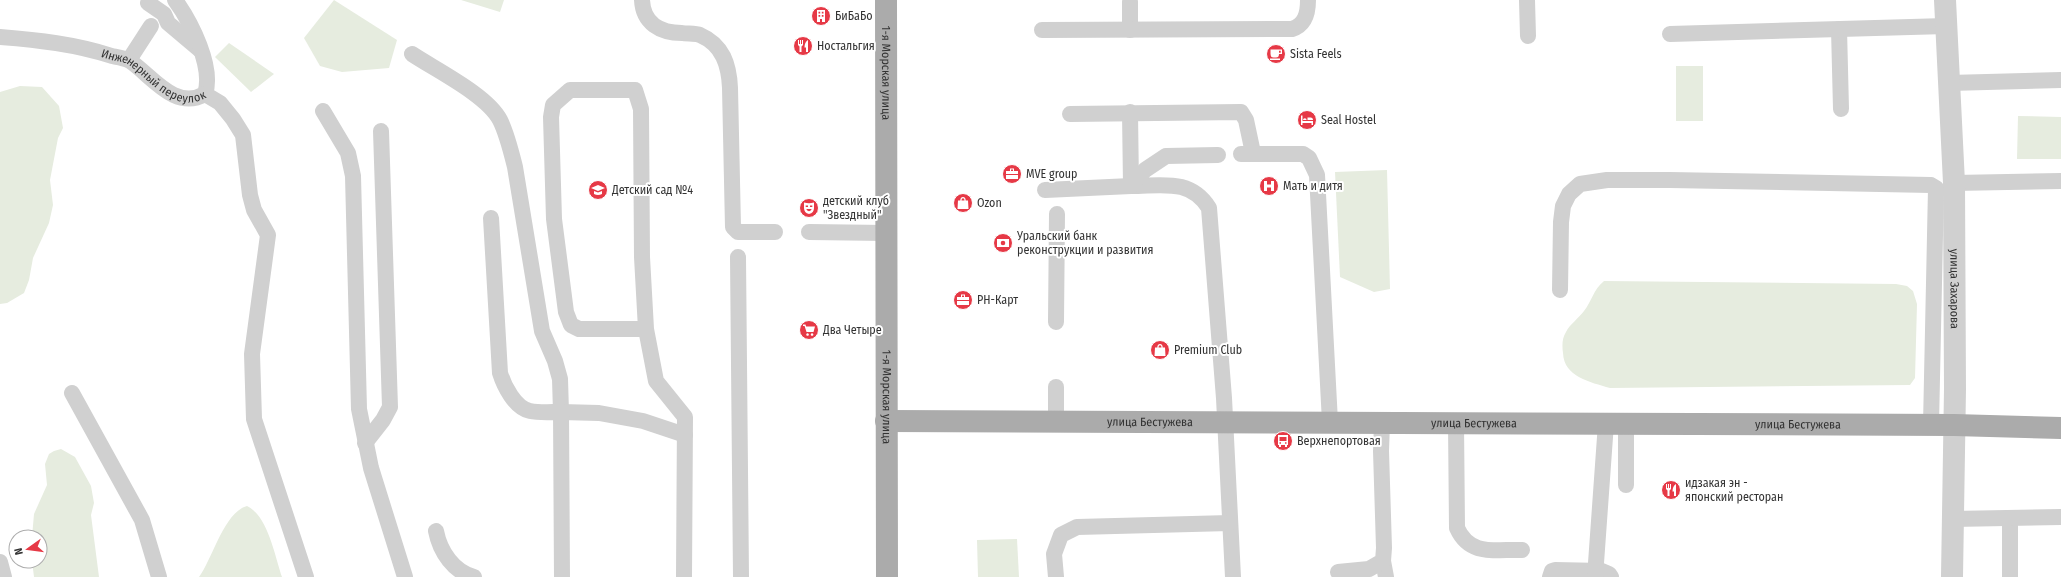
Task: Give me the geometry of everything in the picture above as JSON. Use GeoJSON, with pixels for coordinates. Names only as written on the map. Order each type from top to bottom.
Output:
{"type":"FeatureCollection","features":[{"type":"Feature","properties":{"kind":"main road","name":"1-я Морская улица"},"geometry":{"type":"LineString","coordinates":[[886,0],[887,577]]}},
{"type":"Feature","properties":{"kind":"main road","name":"улица Бестужева"},"geometry":{"type":"LineString","coordinates":[[886,421],[1931,424],[2061,428]]}},
{"type":"Feature","properties":{"kind":"street","name":"улица Захарова"},"geometry":{"type":"LineString","coordinates":[[1945,0],[1954,183],[1954,425],[1952,577]]}},
{"type":"Feature","properties":{"kind":"lane","name":"Инженерный переулок"},"geometry":{"type":"LineString","coordinates":[[0,37],[42,40],[79,46],[129,60],[171,94],[186,99],[195,100],[205,94],[208,84],[200,50],[192,26],[175,0]]}},
{"type":"Feature","properties":{"kind":"lane"},"geometry":{"type":"LineString","coordinates":[[642,0],[647,20],[656,28],[675,33],[699,34],[713,43],[723,53],[729,71],[730,88],[733,227],[738,232],[775,232]]}},
{"type":"Feature","properties":{"kind":"lane"},"geometry":{"type":"LineString","coordinates":[[1042,30],[1292,29],[1300,27],[1305,20],[1308,0]]}},
{"type":"Feature","properties":{"kind":"lane"},"geometry":{"type":"LineString","coordinates":[[1528,0],[1528,36]]}},
{"type":"Feature","properties":{"kind":"lane"},"geometry":{"type":"LineString","coordinates":[[148,2],[164,14],[168,23],[200,50]]}},
{"type":"Feature","properties":{"kind":"lane"},"geometry":{"type":"LineString","coordinates":[[1130,2],[1130,30]]}},
{"type":"Feature","properties":{"kind":"lane"},"geometry":{"type":"LineString","coordinates":[[129,60],[151,26]]}},
{"type":"Feature","properties":{"kind":"lane"},"geometry":{"type":"LineString","coordinates":[[1670,34],[1946,26]]}},
{"type":"Feature","properties":{"kind":"lane"},"geometry":{"type":"LineString","coordinates":[[1839,29],[1841,110]]}},
{"type":"Feature","properties":{"kind":"lane"},"geometry":{"type":"LineString","coordinates":[[412,54],[477,95],[489,105],[499,119],[508,141],[515,166],[542,331],[555,360],[560,379],[562,577]]}},
{"type":"Feature","properties":{"kind":"lane"},"geometry":{"type":"LineString","coordinates":[[1949,83],[2061,80]]}},
{"type":"Feature","properties":{"kind":"lane"},"geometry":{"type":"LineString","coordinates":[[646,329],[579,329],[571,325],[566,312],[554,219],[551,117],[553,104],[570,90],[635,90],[639,98],[641,109],[642,257],[646,329],[656,381],[684,417],[684,577]]}},
{"type":"Feature","properties":{"kind":"lane"},"geometry":{"type":"LineString","coordinates":[[205,94],[220,103],[233,119],[243,135],[250,195],[254,210],[268,235],[252,354],[254,419],[306,577]]}},
{"type":"Feature","properties":{"kind":"lane"},"geometry":{"type":"LineString","coordinates":[[323,111],[348,153],[353,176],[359,409],[364,443],[386,521],[404,577]]}},
{"type":"Feature","properties":{"kind":"lane"},"geometry":{"type":"LineString","coordinates":[[1130,112],[1131,186]]}},
{"type":"Feature","properties":{"kind":"lane"},"geometry":{"type":"LineString","coordinates":[[1070,114],[1130,112],[1241,112],[1246,120],[1247,154],[1303,154],[1310,158],[1317,175],[1330,422]]}},
{"type":"Feature","properties":{"kind":"lane"},"geometry":{"type":"LineString","coordinates":[[364,443],[383,420],[390,406],[381,131]]}},
{"type":"Feature","properties":{"kind":"lane"},"geometry":{"type":"LineString","coordinates":[[1131,186],[1145,170],[1166,156],[1218,155]]}},
{"type":"Feature","properties":{"kind":"lane"},"geometry":{"type":"LineString","coordinates":[[1560,290],[1561,222],[1563,206],[1569,194],[1580,184],[1607,180],[1677,180],[1931,185],[1936,188],[1931,424]]}},
{"type":"Feature","properties":{"kind":"lane"},"geometry":{"type":"LineString","coordinates":[[1954,183],[2061,181]]}},
{"type":"Feature","properties":{"kind":"lane"},"geometry":{"type":"LineString","coordinates":[[1045,190],[1180,185],[1196,192],[1209,208],[1225,422],[1233,577]]}},
{"type":"Feature","properties":{"kind":"lane"},"geometry":{"type":"LineString","coordinates":[[1056,322],[1057,214]]}},
{"type":"Feature","properties":{"kind":"lane"},"geometry":{"type":"LineString","coordinates":[[491,218],[500,374],[503,384],[513,398],[528,411],[599,413],[643,421],[685,435]]}},
{"type":"Feature","properties":{"kind":"lane"},"geometry":{"type":"LineString","coordinates":[[809,232],[886,233]]}},
{"type":"Feature","properties":{"kind":"lane"},"geometry":{"type":"LineString","coordinates":[[738,256],[741,577]]}},
{"type":"Feature","properties":{"kind":"lane"},"geometry":{"type":"LineString","coordinates":[[1056,387],[1056,421]]}},
{"type":"Feature","properties":{"kind":"lane"},"geometry":{"type":"LineString","coordinates":[[72,393],[142,520],[159,577]]}},
{"type":"Feature","properties":{"kind":"lane"},"geometry":{"type":"LineString","coordinates":[[1382,423],[1381,451],[1384,548],[1383,561],[1386,577]]}},
{"type":"Feature","properties":{"kind":"lane"},"geometry":{"type":"LineString","coordinates":[[1456,423],[1457,528],[1462,539],[1468,545],[1481,549],[1522,550]]}},
{"type":"Feature","properties":{"kind":"lane"},"geometry":{"type":"LineString","coordinates":[[1616,423],[1626,485]]}},
{"type":"Feature","properties":{"kind":"lane"},"geometry":{"type":"LineString","coordinates":[[1595,574],[1616,423]]}},
{"type":"Feature","properties":{"kind":"lane"},"geometry":{"type":"LineString","coordinates":[[1952,519],[2061,517]]}},
{"type":"Feature","properties":{"kind":"lane"},"geometry":{"type":"LineString","coordinates":[[2010,518],[2010,577]]}},
{"type":"Feature","properties":{"kind":"lane"},"geometry":{"type":"LineString","coordinates":[[1056,577],[1054,554],[1061,535],[1077,527],[1230,523]]}},
{"type":"Feature","properties":{"kind":"lane"},"geometry":{"type":"LineString","coordinates":[[436,531],[442,549],[458,571],[474,577]]}},
{"type":"Feature","properties":{"kind":"lane"},"geometry":{"type":"LineString","coordinates":[[1338,572],[1369,569],[1383,561]]}},
{"type":"Feature","properties":{"kind":"lane"},"geometry":{"type":"LineString","coordinates":[[0,562],[4,577]]}},
{"type":"Feature","properties":{"kind":"lane"},"geometry":{"type":"LineString","coordinates":[[1550,577],[1552,571],[1555,570],[1609,574],[1611,577]]}},
{"type":"Feature","properties":{"kind":"shaded area"},"geometry":{"type":"Polygon","coordinates":[[[334,0],[397,40],[389,68],[342,72],[320,66],[304,38],[334,0]]]}},
{"type":"Feature","properties":{"kind":"shaded area"},"geometry":{"type":"Polygon","coordinates":[[[461,0],[504,0],[500,12],[461,0]]]}},
{"type":"Feature","properties":{"kind":"shaded area"},"geometry":{"type":"Polygon","coordinates":[[[229,43],[274,74],[251,92],[215,57],[229,43]]]}},
{"type":"Feature","properties":{"kind":"shaded area"},"geometry":{"type":"Polygon","coordinates":[[[1676,66],[1703,66],[1703,121],[1676,121],[1676,66]]]}},
{"type":"Feature","properties":{"kind":"shaded area"},"geometry":{"type":"Polygon","coordinates":[[[20,86],[42,87],[59,106],[63,128],[58,138],[50,180],[53,205],[49,223],[33,258],[29,280],[24,293],[7,303],[0,304],[0,92],[20,86]]]}},
{"type":"Feature","properties":{"kind":"shaded area"},"geometry":{"type":"Polygon","coordinates":[[[2018,116],[2061,117],[2061,159],[2017,159],[2018,116]]]}},
{"type":"Feature","properties":{"kind":"shaded area"},"geometry":{"type":"Polygon","coordinates":[[[1387,170],[1390,289],[1374,292],[1340,277],[1335,172],[1387,170]]]}},
{"type":"Feature","properties":{"kind":"shaded area"},"geometry":{"type":"Polygon","coordinates":[[[1604,281],[1896,284],[1907,286],[1913,291],[1917,304],[1915,378],[1910,385],[1610,388],[1587,381],[1573,373],[1568,368],[1564,361],[1563,342],[1568,329],[1584,311],[1597,288],[1604,281]]]}},
{"type":"Feature","properties":{"kind":"shaded area"},"geometry":{"type":"Polygon","coordinates":[[[61,449],[75,457],[91,486],[94,503],[91,515],[99,577],[34,577],[33,569],[48,569],[48,529],[33,529],[34,514],[47,485],[45,464],[49,454],[61,449]]]}},
{"type":"Feature","properties":{"kind":"shaded area"},"geometry":{"type":"Polygon","coordinates":[[[247,506],[260,518],[270,538],[282,577],[199,577],[225,527],[239,510],[247,506]]]}},
{"type":"Feature","properties":{"kind":"shaded area"},"geometry":{"type":"Polygon","coordinates":[[[1017,539],[1019,577],[978,577],[977,540],[1017,539]]]}},
{"type":"Feature","properties":{"kind":"place","name":"БиБаБо"},"geometry":{"type":"Point","coordinates":[821,16]}},
{"type":"Feature","properties":{"kind":"place","name":"Ностальгия"},"geometry":{"type":"Point","coordinates":[803,46]}},
{"type":"Feature","properties":{"kind":"place","name":"Sista Feels"},"geometry":{"type":"Point","coordinates":[1276,54]}},
{"type":"Feature","properties":{"kind":"place","name":"Seal Hostel"},"geometry":{"type":"Point","coordinates":[1307,120]}},
{"type":"Feature","properties":{"kind":"place","name":"MVE group"},"geometry":{"type":"Point","coordinates":[1012,174]}},
{"type":"Feature","properties":{"kind":"place","name":"Мать и дитя"},"geometry":{"type":"Point","coordinates":[1269,186]}},
{"type":"Feature","properties":{"kind":"place","name":"Детский сад №4"},"geometry":{"type":"Point","coordinates":[598,190]}},
{"type":"Feature","properties":{"kind":"place","name":"Ozon"},"geometry":{"type":"Point","coordinates":[963,203]}},
{"type":"Feature","properties":{"kind":"place","name":"детский клуб \"Звездный\""},"geometry":{"type":"Point","coordinates":[809,208]}},
{"type":"Feature","properties":{"kind":"place","name":"Уральский банк реконструкции и развития"},"geometry":{"type":"Point","coordinates":[1003,243]}},
{"type":"Feature","properties":{"kind":"place","name":"РН-Карт"},"geometry":{"type":"Point","coordinates":[963,300]}},
{"type":"Feature","properties":{"kind":"place","name":"Два Четыре"},"geometry":{"type":"Point","coordinates":[809,330]}},
{"type":"Feature","properties":{"kind":"place","name":"Premium Club"},"geometry":{"type":"Point","coordinates":[1160,350]}},
{"type":"Feature","properties":{"kind":"place","name":"Верхнепортовая"},"geometry":{"type":"Point","coordinates":[1283,441]}},
{"type":"Feature","properties":{"kind":"place","name":"идзакая эн - японский ресторан"},"geometry":{"type":"Point","coordinates":[1671,490]}}]}
